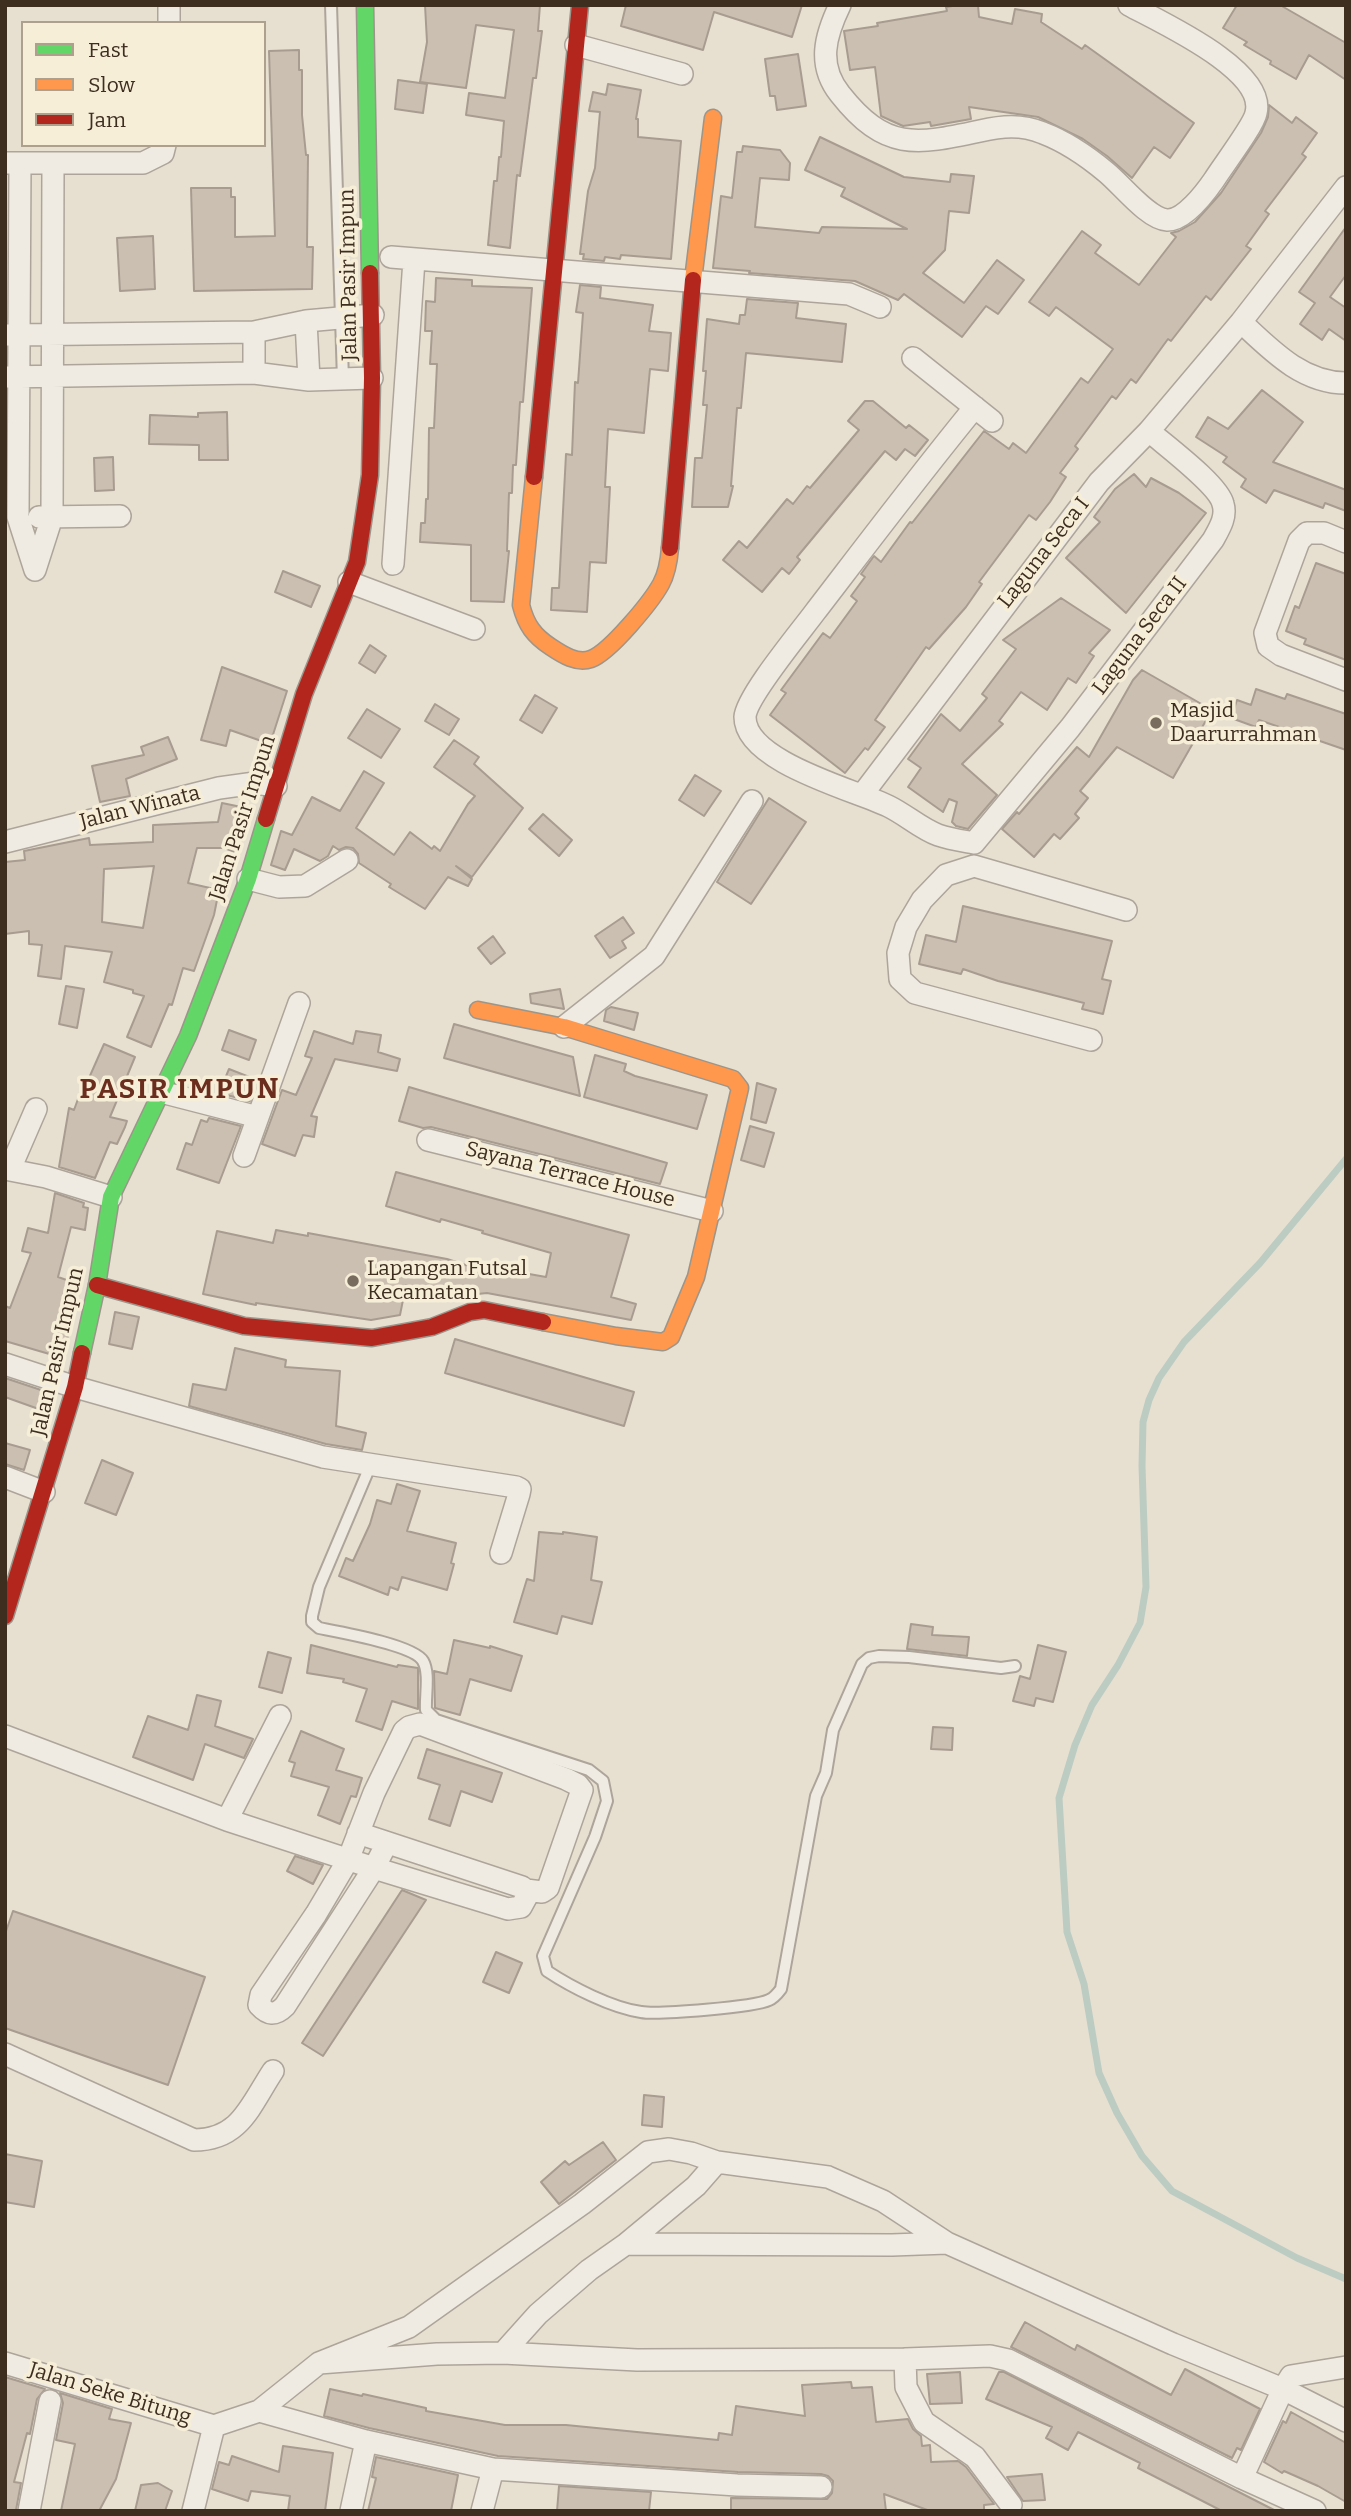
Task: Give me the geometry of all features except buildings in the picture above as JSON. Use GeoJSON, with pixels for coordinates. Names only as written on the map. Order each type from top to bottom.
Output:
{"type":"FeatureCollection","features":[{"type":"Feature","properties":{"kind":"street","name":"Jalan Pasir Impun"},"geometry":{"type":"LineString","coordinates":[[5,1616],[75,1387],[97,1285],[111,1198],[188,1037],[248,879],[304,694],[357,562],[370,475],[373,315],[365,5]]}},
{"type":"Feature","properties":{"kind":"street"},"geometry":{"type":"LineString","coordinates":[[580,5],[520,605],[524,621],[533,636],[564,656],[592,659],[603,653],[653,596],[669,563],[693,280],[713,118]]}},
{"type":"Feature","properties":{"kind":"street"},"geometry":{"type":"LineString","coordinates":[[840,5],[825,43],[825,68],[835,88],[856,115],[875,131],[909,141],[940,140],[1005,126],[1042,133],[1105,170],[1156,218],[1170,221],[1182,215],[1210,186],[1256,114],[1256,98],[1246,80],[1203,45],[1129,5]]}},
{"type":"Feature","properties":{"kind":"street"},"geometry":{"type":"LineString","coordinates":[[576,45],[682,74]]}},
{"type":"Feature","properties":{"kind":"street"},"geometry":{"type":"LineString","coordinates":[[52,164],[52,517],[35,570],[12,517],[13,163],[143,163],[163,153],[164,147]]}},
{"type":"Feature","properties":{"kind":"street","name":"Laguna Seca I"},"geometry":{"type":"LineString","coordinates":[[862,795],[1099,482],[1149,431],[1241,322],[1346,187]]}},
{"type":"Feature","properties":{"kind":"street"},"geometry":{"type":"LineString","coordinates":[[391,257],[849,294],[880,307]]}},
{"type":"Feature","properties":{"kind":"street"},"geometry":{"type":"LineString","coordinates":[[393,564],[414,260]]}},
{"type":"Feature","properties":{"kind":"street"},"geometry":{"type":"LineString","coordinates":[[12,335],[254,332],[306,321],[373,315]]}},
{"type":"Feature","properties":{"kind":"street"},"geometry":{"type":"LineString","coordinates":[[306,321],[309,380]]}},
{"type":"Feature","properties":{"kind":"street"},"geometry":{"type":"LineString","coordinates":[[1241,322],[1287,362],[1306,374],[1324,381],[1346,383]]}},
{"type":"Feature","properties":{"kind":"street"},"geometry":{"type":"LineString","coordinates":[[254,332],[254,373]]}},
{"type":"Feature","properties":{"kind":"street"},"geometry":{"type":"LineString","coordinates":[[913,358],[992,421]]}},
{"type":"Feature","properties":{"kind":"street"},"geometry":{"type":"LineString","coordinates":[[12,377],[254,373],[309,380],[372,378]]}},
{"type":"Feature","properties":{"kind":"street"},"geometry":{"type":"LineString","coordinates":[[974,866],[974,843],[937,835],[888,806],[795,768],[752,739],[745,717],[748,707],[796,637],[975,407]]}},
{"type":"Feature","properties":{"kind":"street","name":"Laguna Seca II"},"geometry":{"type":"LineString","coordinates":[[974,843],[1070,728],[1213,540],[1223,522],[1224,506],[1218,491],[1149,431]]}},
{"type":"Feature","properties":{"kind":"street"},"geometry":{"type":"LineString","coordinates":[[12,517],[120,516]]}},
{"type":"Feature","properties":{"kind":"street"},"geometry":{"type":"LineString","coordinates":[[1346,542],[1324,533],[1307,533],[1299,541],[1265,633],[1268,646],[1281,655],[1346,680]]}},
{"type":"Feature","properties":{"kind":"street"},"geometry":{"type":"LineString","coordinates":[[349,582],[474,629]]}},
{"type":"Feature","properties":{"kind":"street","name":"Jalan Winata"},"geometry":{"type":"LineString","coordinates":[[5,842],[219,788],[255,783],[276,786]]}},
{"type":"Feature","properties":{"kind":"street"},"geometry":{"type":"LineString","coordinates":[[564,1027],[654,956],[752,802]]}},
{"type":"Feature","properties":{"kind":"street"},"geometry":{"type":"LineString","coordinates":[[248,879],[279,887],[305,886],[347,860]]}},
{"type":"Feature","properties":{"kind":"street"},"geometry":{"type":"LineString","coordinates":[[1091,1040],[915,993],[900,979],[898,953],[906,927],[922,900],[946,875],[974,866],[1126,910]]}},
{"type":"Feature","properties":{"kind":"street"},"geometry":{"type":"LineString","coordinates":[[244,1156],[299,1003]]}},
{"type":"Feature","properties":{"kind":"street"},"geometry":{"type":"LineString","coordinates":[[97,1285],[244,1326],[372,1338],[432,1327],[470,1312],[484,1310],[616,1336],[663,1342],[671,1337],[696,1277],[740,1088],[733,1079],[564,1027],[478,1010]]}},
{"type":"Feature","properties":{"kind":"street"},"geometry":{"type":"LineString","coordinates":[[161,1092],[258,1117]]}},
{"type":"Feature","properties":{"kind":"street"},"geometry":{"type":"LineString","coordinates":[[36,1109],[8,1169],[46,1177],[111,1198]]}},
{"type":"Feature","properties":{"kind":"street","name":"Sayana Terrace House"},"geometry":{"type":"LineString","coordinates":[[428,1140],[712,1211]]}},
{"type":"Feature","properties":{"kind":"street"},"geometry":{"type":"LineString","coordinates":[[5,1364],[75,1387],[323,1457],[516,1487],[520,1489],[519,1494],[501,1553]]}},
{"type":"Feature","properties":{"kind":"street"},"geometry":{"type":"LineString","coordinates":[[5,1477],[44,1492]]}},
{"type":"Feature","properties":{"kind":"street"},"geometry":{"type":"LineString","coordinates":[[227,1820],[280,1716]]}},
{"type":"Feature","properties":{"kind":"street"},"geometry":{"type":"LineString","coordinates":[[358,1833],[526,1890],[542,1892],[548,1888],[582,1790],[566,1779],[420,1724],[409,1727],[404,1731],[374,1793],[358,1833],[348,1860],[316,1914],[261,1995],[259,2005],[265,2011],[272,2014],[285,2006],[374,1868],[387,1843]]}},
{"type":"Feature","properties":{"kind":"street"},"geometry":{"type":"LineString","coordinates":[[5,1736],[227,1820],[508,1909],[521,1908],[527,1896],[526,1890]]}},
{"type":"Feature","properties":{"kind":"street"},"geometry":{"type":"LineString","coordinates":[[5,2054],[194,2140],[213,2140],[236,2127],[273,2071]]}},
{"type":"Feature","properties":{"kind":"street"},"geometry":{"type":"LineString","coordinates":[[192,2511],[214,2426],[260,2411],[319,2363],[409,2327],[582,2204],[648,2152],[669,2150],[691,2153],[718,2162],[828,2178],[883,2201],[947,2243],[1172,2344],[1283,2389],[1346,2421]]}},
{"type":"Feature","properties":{"kind":"street"},"geometry":{"type":"LineString","coordinates":[[503,2353],[538,2314],[696,2186],[718,2162]]}},
{"type":"Feature","properties":{"kind":"street"},"geometry":{"type":"LineString","coordinates":[[626,2244],[947,2243]]}},
{"type":"Feature","properties":{"kind":"street"},"geometry":{"type":"LineString","coordinates":[[319,2363],[437,2354],[503,2353],[637,2360],[990,2356],[1008,2360],[1242,2478],[1314,2511]]}},
{"type":"Feature","properties":{"kind":"street"},"geometry":{"type":"LineString","coordinates":[[905,2359],[906,2387],[924,2423],[975,2458],[1011,2505]]}},
{"type":"Feature","properties":{"kind":"street","name":"Jalan Seke Bitung"},"geometry":{"type":"LineString","coordinates":[[5,2363],[214,2426]]}},
{"type":"Feature","properties":{"kind":"street"},"geometry":{"type":"LineString","coordinates":[[1242,2478],[1291,2376],[1346,2367]]}},
{"type":"Feature","properties":{"kind":"street"},"geometry":{"type":"LineString","coordinates":[[29,2511],[50,2401]]}},
{"type":"Feature","properties":{"kind":"street"},"geometry":{"type":"LineString","coordinates":[[260,2411],[366,2441],[493,2469],[737,2485],[821,2487]]}},
{"type":"Feature","properties":{"kind":"street"},"geometry":{"type":"LineString","coordinates":[[351,2511],[366,2441]]}},
{"type":"Feature","properties":{"kind":"street"},"geometry":{"type":"LineString","coordinates":[[482,2511],[493,2469]]}},
{"type":"Feature","properties":{"kind":"lane"},"geometry":{"type":"LineString","coordinates":[[331,5],[343,380]]}},
{"type":"Feature","properties":{"kind":"lane"},"geometry":{"type":"LineString","coordinates":[[371,1464],[319,1587],[312,1622],[319,1628],[405,1647],[422,1658],[426,1669],[426,1710],[436,1720],[589,1770],[603,1781],[607,1801],[595,1838],[543,1956],[547,1971],[573,1988],[641,2012],[678,2012],[751,2005],[770,2000],[781,1989],[816,1796],[826,1773],[833,1730],[862,1664],[869,1658],[879,1656],[1001,1668],[1015,1666]]}},
{"type":"Feature","properties":{"kind":"waterway"},"geometry":{"type":"LineString","coordinates":[[1346,1159],[1260,1263],[1184,1342],[1159,1378],[1149,1400],[1143,1422],[1146,1587],[1140,1623],[1118,1665],[1092,1705],[1075,1745],[1059,1798],[1067,1932],[1084,1984],[1099,2073],[1117,2113],[1142,2156],[1172,2191],[1297,2258],[1346,2279]]}},
{"type":"Feature","properties":{"kind":"traffic: fast"},"geometry":{"type":"LineString","coordinates":[[365,5],[370,273]]}},
{"type":"Feature","properties":{"kind":"traffic: fast"},"geometry":{"type":"LineString","coordinates":[[82,1353],[97,1285],[111,1197],[188,1036],[248,879],[266,819]]}},
{"type":"Feature","properties":{"kind":"traffic: slow"},"geometry":{"type":"LineString","coordinates":[[693,280],[713,118]]}},
{"type":"Feature","properties":{"kind":"traffic: slow"},"geometry":{"type":"LineString","coordinates":[[534,477],[521,605],[535,634],[565,656],[575,660],[591,659],[619,637],[661,584],[670,548]]}},
{"type":"Feature","properties":{"kind":"traffic: slow"},"geometry":{"type":"LineString","coordinates":[[478,1010],[564,1027],[733,1079],[740,1088],[696,1277],[671,1337],[663,1342],[543,1322]]}},
{"type":"Feature","properties":{"kind":"traffic: jam"},"geometry":{"type":"LineString","coordinates":[[534,477],[580,5]]}},
{"type":"Feature","properties":{"kind":"traffic: jam"},"geometry":{"type":"LineString","coordinates":[[266,819],[304,694],[357,562],[370,475],[370,273]]}},
{"type":"Feature","properties":{"kind":"traffic: jam"},"geometry":{"type":"LineString","coordinates":[[670,548],[693,280]]}},
{"type":"Feature","properties":{"kind":"traffic: jam"},"geometry":{"type":"LineString","coordinates":[[97,1285],[244,1326],[372,1338],[432,1327],[470,1312],[484,1310],[543,1322]]}},
{"type":"Feature","properties":{"kind":"traffic: jam"},"geometry":{"type":"LineString","coordinates":[[5,1616],[75,1387],[82,1353]]}},
{"type":"Feature","properties":{"kind":"place","name":"Masjid Daarurrahman"},"geometry":{"type":"Point","coordinates":[1156,723]}},
{"type":"Feature","properties":{"kind":"place","name":"Lapangan Futsal Kecamatan"},"geometry":{"type":"Point","coordinates":[353,1281]}},
{"type":"Feature","properties":{"kind":"district","name":"PASIR IMPUN"},"geometry":{"type":"Point","coordinates":[180,1090]}}]}
